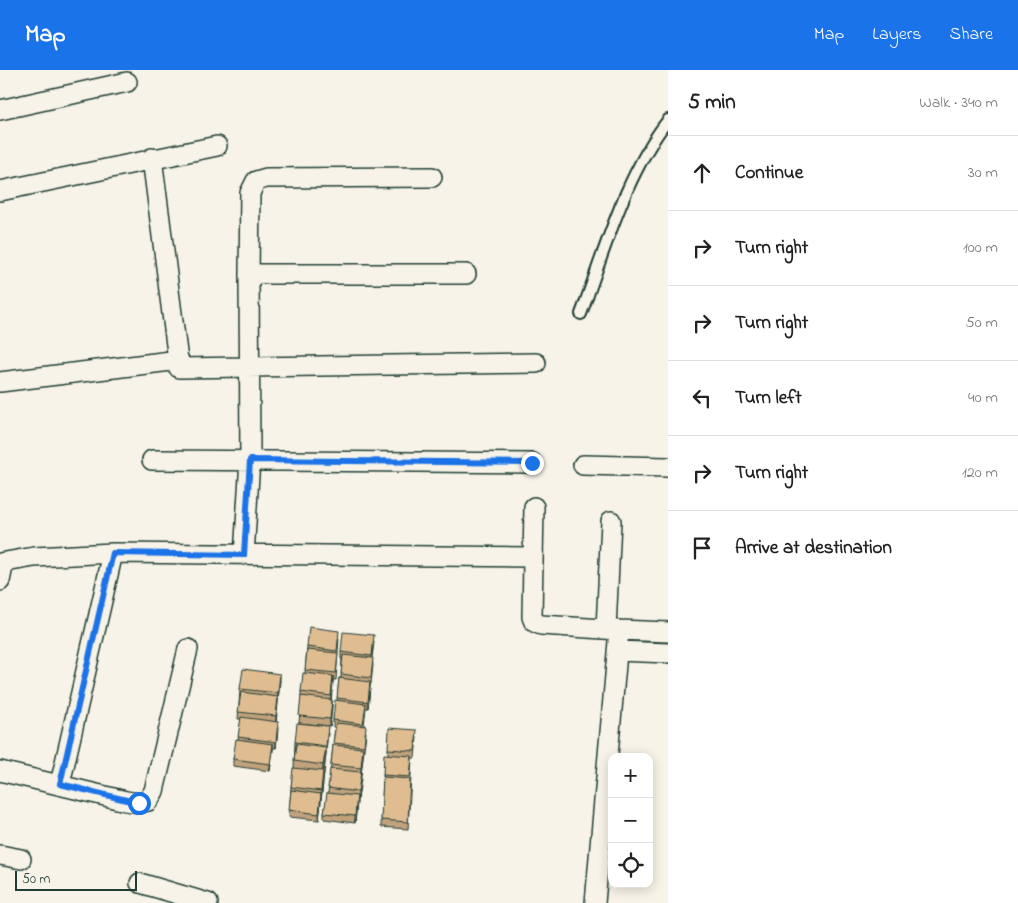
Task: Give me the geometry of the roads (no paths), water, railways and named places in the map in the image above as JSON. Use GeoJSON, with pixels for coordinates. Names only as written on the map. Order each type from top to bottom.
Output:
{"type":"FeatureCollection","features":[{"type":"Feature","properties":{"kind":"street"},"geometry":{"type":"LineString","coordinates":[[0,110],[127,82]]}},
{"type":"Feature","properties":{"kind":"street"},"geometry":{"type":"LineString","coordinates":[[0,191],[217,146]]}},
{"type":"Feature","properties":{"kind":"street"},"geometry":{"type":"LineString","coordinates":[[152,158],[179,368],[536,363]]}},
{"type":"Feature","properties":{"kind":"street"},"geometry":{"type":"LineString","coordinates":[[244,555],[250,460],[250,192],[256,181],[266,178],[432,177]]}},
{"type":"Feature","properties":{"kind":"street"},"geometry":{"type":"LineString","coordinates":[[249,274],[466,274]]}},
{"type":"Feature","properties":{"kind":"street"},"geometry":{"type":"LineString","coordinates":[[0,382],[179,360]]}},
{"type":"Feature","properties":{"kind":"street"},"geometry":{"type":"LineString","coordinates":[[152,460],[532,463]]}},
{"type":"Feature","properties":{"kind":"street"},"geometry":{"type":"LineString","coordinates":[[583,465],[668,467]]}},
{"type":"Feature","properties":{"kind":"street"},"geometry":{"type":"LineString","coordinates":[[534,507],[532,617],[534,622],[542,625],[668,632]]}},
{"type":"Feature","properties":{"kind":"street"},"geometry":{"type":"LineString","coordinates":[[594,903],[618,650],[613,629],[611,520]]}},
{"type":"Feature","properties":{"kind":"street"},"geometry":{"type":"LineString","coordinates":[[60,784],[113,553]]}},
{"type":"Feature","properties":{"kind":"street"},"geometry":{"type":"LineString","coordinates":[[0,581],[2,562],[34,557],[113,553],[533,557]]}},
{"type":"Feature","properties":{"kind":"street"},"geometry":{"type":"LineString","coordinates":[[0,771],[126,801],[139,803],[148,801],[154,791],[188,650]]}},
{"type":"Feature","properties":{"kind":"street"},"geometry":{"type":"LineString","coordinates":[[618,650],[668,653]]}},
{"type":"Feature","properties":{"kind":"street"},"geometry":{"type":"LineString","coordinates":[[0,855],[21,859]]}},
{"type":"Feature","properties":{"kind":"street"},"geometry":{"type":"LineString","coordinates":[[140,883],[208,903]]}},
{"type":"Feature","properties":{"kind":"lane"},"geometry":{"type":"LineString","coordinates":[[581,314],[626,197],[654,138],[668,120]]}}]}
